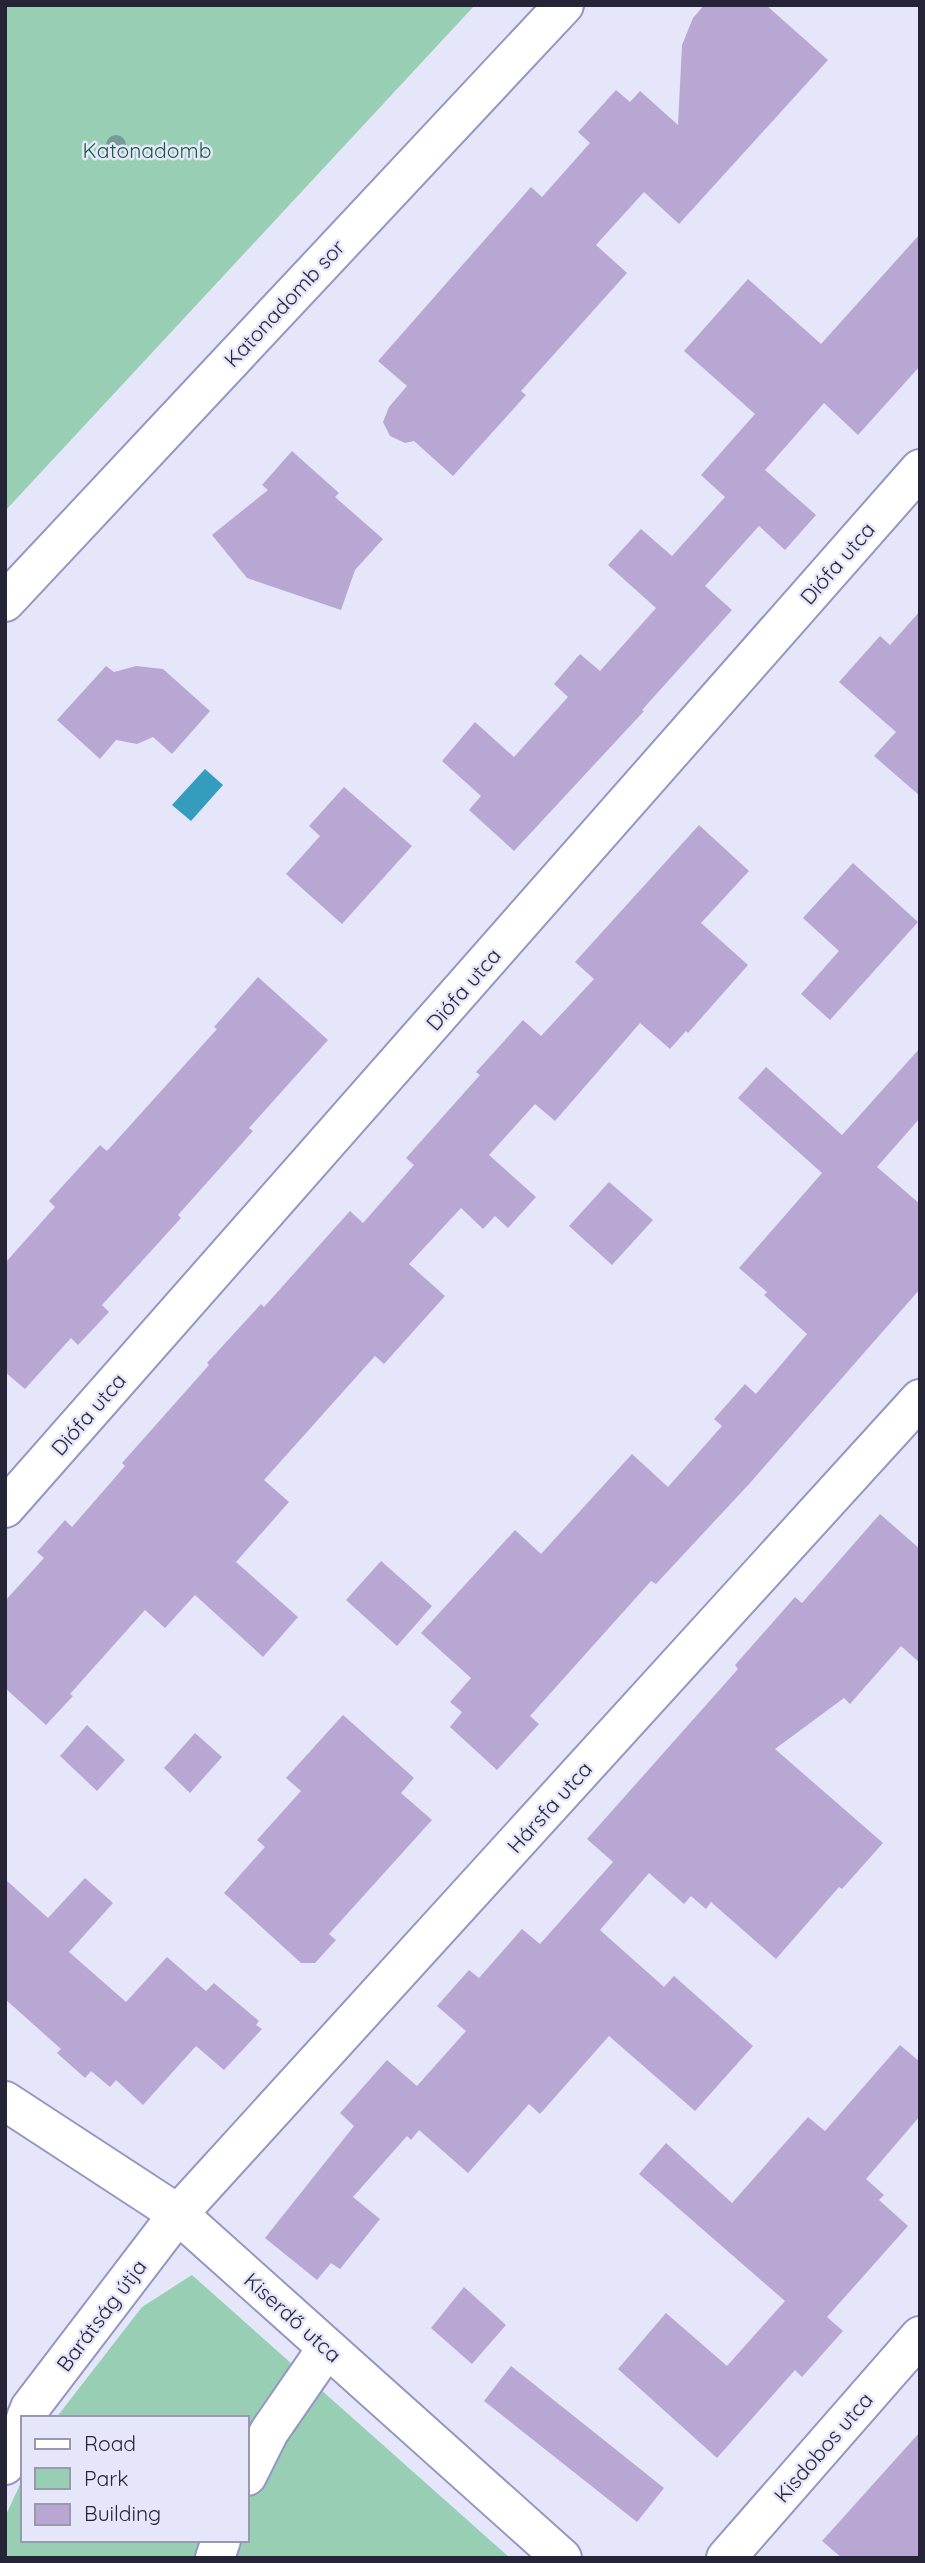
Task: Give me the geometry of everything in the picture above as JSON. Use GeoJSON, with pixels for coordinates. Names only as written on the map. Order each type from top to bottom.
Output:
{"type":"FeatureCollection","features":[{"type":"Feature","properties":{"kind":"street","name":"Katonadomb sor"},"geometry":{"type":"LineString","coordinates":[[5,602],[564,5]]}},
{"type":"Feature","properties":{"kind":"street","name":"Diófa utca"},"geometry":{"type":"LineString","coordinates":[[5,1508],[920,469]]}},
{"type":"Feature","properties":{"kind":"street","name":"Hársfa utca"},"geometry":{"type":"LineString","coordinates":[[178,2214],[920,1399]]}},
{"type":"Feature","properties":{"kind":"street","name":"Kiserdő utca"},"geometry":{"type":"LineString","coordinates":[[5,2101],[178,2214],[562,2558]]}},
{"type":"Feature","properties":{"kind":"street","name":"Barátság útja"},"geometry":{"type":"LineString","coordinates":[[27,2416],[30,2408],[178,2214]]}},
{"type":"Feature","properties":{"kind":"street","name":"Kisdobos utca"},"geometry":{"type":"LineString","coordinates":[[726,2558],[920,2336]]}},
{"type":"Feature","properties":{"kind":"street"},"geometry":{"type":"LineString","coordinates":[[248,2474],[269,2432],[327,2348]]}},
{"type":"Feature","properties":{"kind":"street"},"geometry":{"type":"LineString","coordinates":[[5,2465],[21,2429]]}},
{"type":"Feature","properties":{"kind":"green space","name":"Katonadomb"},"geometry":{"type":"Polygon","coordinates":[[[5,5],[475,5],[5,511],[5,5]]]}},
{"type":"Feature","properties":{"kind":"green space"},"geometry":{"type":"Polygon","coordinates":[[[192,2275],[510,2558],[5,2558],[5,2517],[21,2482],[21,2542],[248,2542],[248,2416],[58,2416],[142,2307],[192,2275]]]}},
{"type":"Feature","properties":{"kind":"water"},"geometry":{"type":"Polygon","coordinates":[[[205,769],[223,785],[191,821],[172,805],[205,769]]]}},
{"type":"Feature","properties":{"kind":"building"},"geometry":{"type":"Polygon","coordinates":[[[704,5],[766,5],[828,60],[679,224],[644,192],[596,245],[627,273],[521,391],[526,395],[453,476],[414,441],[405,443],[390,436],[383,422],[389,407],[407,386],[378,361],[531,187],[542,197],[590,143],[578,132],[616,90],[630,102],[640,91],[678,125],[682,45],[693,18],[704,5]]]}},
{"type":"Feature","properties":{"kind":"building"},"geometry":{"type":"Polygon","coordinates":[[[920,234],[920,366],[858,435],[824,403],[765,470],[816,515],[785,550],[759,526],[705,586],[732,610],[642,710],[644,711],[514,851],[469,810],[481,796],[442,761],[475,722],[514,757],[568,697],[554,684],[580,654],[600,671],[656,608],[608,565],[641,529],[672,556],[725,497],[701,475],[755,414],[684,351],[748,279],[821,344],[920,234]]]}},
{"type":"Feature","properties":{"kind":"building"},"geometry":{"type":"Polygon","coordinates":[[[292,451],[339,493],[335,497],[383,539],[355,570],[341,610],[247,578],[212,535],[268,490],[262,485],[292,451]]]}},
{"type":"Feature","properties":{"kind":"building"},"geometry":{"type":"Polygon","coordinates":[[[920,611],[920,796],[874,756],[896,732],[839,682],[880,636],[890,645],[920,611]]]}},
{"type":"Feature","properties":{"kind":"building"},"geometry":{"type":"Polygon","coordinates":[[[106,666],[114,672],[136,666],[163,669],[210,711],[172,754],[153,737],[137,744],[116,740],[100,759],[57,720],[106,666]]]}},
{"type":"Feature","properties":{"kind":"building"},"geometry":{"type":"Polygon","coordinates":[[[344,787],[412,846],[342,924],[286,874],[320,836],[309,826],[344,787]]]}},
{"type":"Feature","properties":{"kind":"building"},"geometry":{"type":"Polygon","coordinates":[[[699,825],[749,871],[701,923],[748,965],[688,1033],[686,1031],[670,1049],[640,1023],[555,1121],[535,1104],[489,1155],[536,1197],[508,1228],[495,1216],[483,1229],[461,1208],[409,1264],[445,1296],[384,1364],[375,1356],[264,1480],[289,1502],[236,1562],[298,1617],[263,1657],[195,1595],[165,1628],[145,1610],[46,1725],[5,1688],[5,1601],[44,1558],[37,1552],[65,1520],[72,1527],[125,1466],[122,1463],[209,1365],[207,1363],[261,1304],[264,1307],[350,1211],[363,1223],[414,1165],[406,1158],[480,1075],[476,1072],[523,1020],[541,1036],[594,979],[575,962],[699,825]]]}},
{"type":"Feature","properties":{"kind":"building"},"geometry":{"type":"Polygon","coordinates":[[[853,863],[918,922],[830,1020],[801,994],[839,951],[803,918],[853,863]]]}},
{"type":"Feature","properties":{"kind":"building"},"geometry":{"type":"Polygon","coordinates":[[[258,977],[328,1040],[249,1128],[253,1131],[178,1215],[181,1218],[102,1305],[109,1312],[78,1345],[71,1338],[25,1389],[5,1372],[5,1263],[55,1207],[49,1201],[100,1145],[107,1151],[217,1029],[214,1027],[258,977]]]}},
{"type":"Feature","properties":{"kind":"building"},"geometry":{"type":"Polygon","coordinates":[[[920,1048],[920,1118],[877,1167],[920,1204],[920,1289],[750,1483],[656,1584],[651,1581],[530,1716],[539,1724],[497,1770],[450,1727],[462,1712],[450,1702],[471,1678],[421,1633],[515,1530],[541,1554],[632,1454],[668,1487],[722,1426],[714,1419],[745,1384],[756,1394],[807,1334],[764,1295],[767,1292],[739,1268],[822,1173],[738,1098],[766,1067],[842,1135],[920,1048]]]}},
{"type":"Feature","properties":{"kind":"building"},"geometry":{"type":"Polygon","coordinates":[[[609,1182],[653,1220],[612,1265],[569,1226],[609,1182]]]}},
{"type":"Feature","properties":{"kind":"building"},"geometry":{"type":"Polygon","coordinates":[[[880,1514],[920,1549],[920,1663],[901,1646],[850,1704],[844,1698],[775,1749],[883,1843],[842,1889],[839,1887],[776,1959],[711,1902],[706,1909],[691,1896],[684,1904],[649,1873],[600,1930],[664,1987],[674,1976],[753,2046],[695,2111],[609,2036],[540,2114],[529,2104],[468,2173],[419,2130],[411,2140],[407,2136],[353,2197],[380,2219],[340,2269],[331,2263],[317,2280],[265,2238],[354,2126],[340,2113],[387,2060],[417,2086],[466,2031],[437,2006],[469,1970],[479,1978],[522,1929],[540,1944],[613,1862],[587,1839],[738,1669],[735,1665],[795,1597],[802,1603],[880,1514]]]}},
{"type":"Feature","properties":{"kind":"building"},"geometry":{"type":"Polygon","coordinates":[[[381,1561],[432,1606],[397,1646],[346,1600],[381,1561]]]}},
{"type":"Feature","properties":{"kind":"building"},"geometry":{"type":"Polygon","coordinates":[[[343,1715],[414,1778],[401,1793],[432,1820],[329,1934],[336,1940],[315,1963],[301,1963],[224,1893],[265,1847],[257,1840],[301,1791],[286,1778],[343,1715]]]}},
{"type":"Feature","properties":{"kind":"building"},"geometry":{"type":"Polygon","coordinates":[[[87,1725],[125,1760],[97,1791],[60,1756],[87,1725]]]}},
{"type":"Feature","properties":{"kind":"building"},"geometry":{"type":"Polygon","coordinates":[[[195,1733],[222,1757],[190,1793],[164,1768],[195,1733]]]}},
{"type":"Feature","properties":{"kind":"building"},"geometry":{"type":"Polygon","coordinates":[[[85,1878],[113,1903],[69,1952],[126,2002],[167,1957],[206,1991],[214,1983],[259,2021],[256,2025],[262,2029],[224,2070],[196,2046],[143,2105],[116,2080],[110,2087],[91,2071],[85,2078],[57,2053],[61,2049],[5,1999],[5,1879],[48,1918],[85,1878]]]}},
{"type":"Feature","properties":{"kind":"building"},"geometry":{"type":"Polygon","coordinates":[[[900,2045],[920,2062],[920,2116],[866,2179],[884,2195],[879,2200],[908,2226],[827,2317],[843,2331],[802,2377],[795,2370],[717,2458],[618,2369],[666,2313],[727,2366],[785,2301],[639,2174],[666,2143],[732,2203],[808,2117],[825,2131],[900,2045]]]}},
{"type":"Feature","properties":{"kind":"building"},"geometry":{"type":"Polygon","coordinates":[[[464,2287],[506,2325],[472,2364],[431,2328],[464,2287]]]}},
{"type":"Feature","properties":{"kind":"building"},"geometry":{"type":"Polygon","coordinates":[[[511,2366],[664,2488],[637,2522],[484,2401],[511,2366]]]}},
{"type":"Feature","properties":{"kind":"building"},"geometry":{"type":"Polygon","coordinates":[[[920,2432],[920,2558],[842,2558],[822,2541],[920,2432]]]}}]}
